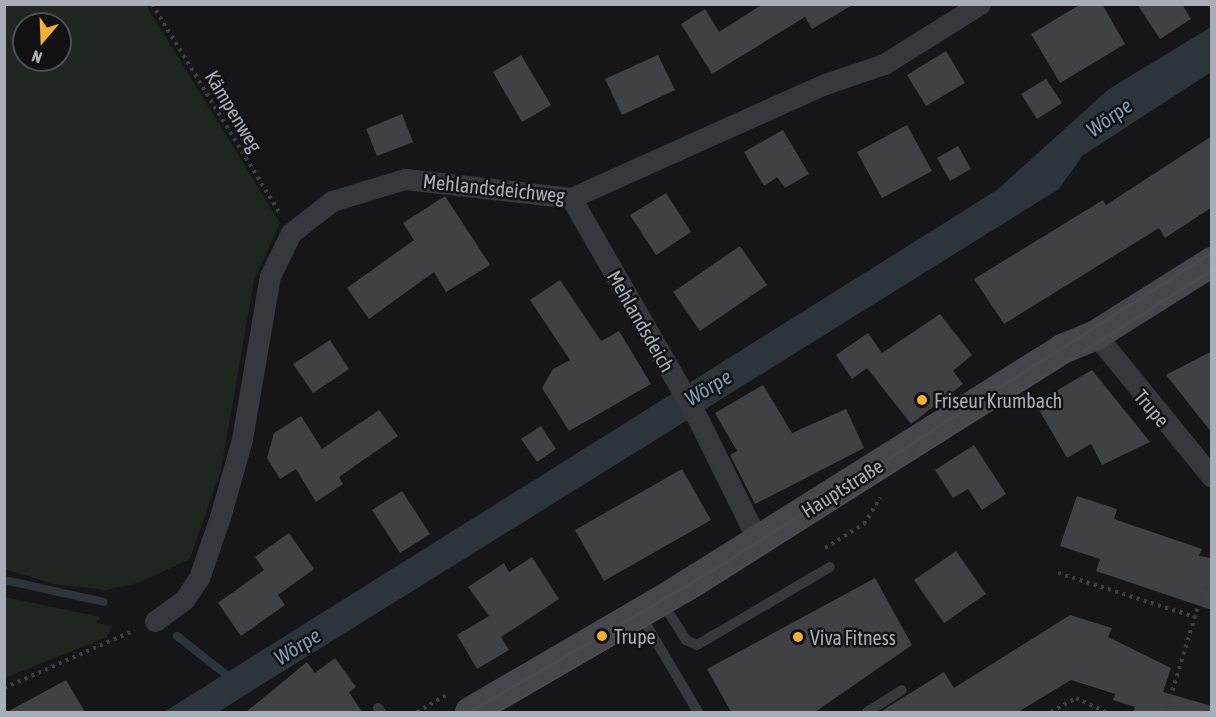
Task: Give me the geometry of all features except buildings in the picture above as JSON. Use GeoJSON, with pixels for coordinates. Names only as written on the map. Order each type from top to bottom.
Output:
{"type":"FeatureCollection","features":[{"type":"Feature","properties":{"kind":"street","name":"Mehlandsdeichweg"},"geometry":{"type":"LineString","coordinates":[[155,621],[184,600],[199,578],[242,439],[270,276],[291,233],[332,201],[405,179],[571,198],[825,84],[884,64],[980,4]]}},
{"type":"Feature","properties":{"kind":"street","name":"Mehlandsdeich"},"geometry":{"type":"LineString","coordinates":[[571,198],[697,417],[758,541]]}},
{"type":"Feature","properties":{"kind":"street","name":"Hauptstraße"},"geometry":{"type":"LineString","coordinates":[[470,712],[651,608],[1062,349],[1096,335],[1212,262]]}},
{"type":"Feature","properties":{"kind":"street","name":"Trupe"},"geometry":{"type":"LineString","coordinates":[[1096,335],[1138,394],[1212,477]]}},
{"type":"Feature","properties":{"kind":"lane"},"geometry":{"type":"LineString","coordinates":[[651,608],[686,640],[698,645],[830,567]]}},
{"type":"Feature","properties":{"kind":"lane"},"geometry":{"type":"LineString","coordinates":[[651,608],[698,712]]}},
{"type":"Feature","properties":{"kind":"lane"},"geometry":{"type":"LineString","coordinates":[[867,712],[902,690]]}},
{"type":"Feature","properties":{"kind":"path","name":"Kämpenweg"},"geometry":{"type":"LineString","coordinates":[[152,4],[291,233]]}},
{"type":"Feature","properties":{"kind":"path"},"geometry":{"type":"LineString","coordinates":[[1058,573],[1195,617]]}},
{"type":"Feature","properties":{"kind":"path"},"geometry":{"type":"LineString","coordinates":[[1166,712],[1195,617],[1212,579]]}},
{"type":"Feature","properties":{"kind":"path"},"geometry":{"type":"LineString","coordinates":[[4,688],[155,621]]}},
{"type":"Feature","properties":{"kind":"path"},"geometry":{"type":"LineString","coordinates":[[1051,712],[1076,699],[1106,712]]}},
{"type":"Feature","properties":{"kind":"shaded area"},"geometry":{"type":"Polygon","coordinates":[[[4,5],[146,5],[280,223],[254,281],[221,470],[190,559],[138,583],[106,590],[53,584],[5,569],[4,5]]]}},
{"type":"Feature","properties":{"kind":"shaded area"},"geometry":{"type":"Polygon","coordinates":[[[5,597],[100,617],[97,623],[112,626],[107,637],[5,678],[5,597]]]}},
{"type":"Feature","properties":{"kind":"water","name":"Wörpe"},"geometry":{"type":"Polygon","coordinates":[[[1211,27],[1211,72],[1082,156],[1059,189],[218,712],[164,712],[997,190],[1109,89],[1211,27]]]}},
{"type":"Feature","properties":{"kind":"waterway"},"geometry":{"type":"LineString","coordinates":[[4,580],[104,602]]}},
{"type":"Feature","properties":{"kind":"waterway"},"geometry":{"type":"LineString","coordinates":[[177,636],[233,680]]}},
{"type":"Feature","properties":{"kind":"tram line"},"geometry":{"type":"LineString","coordinates":[[470,712],[714,570],[1212,253]]}},
{"type":"Feature","properties":{"kind":"tram line"},"geometry":{"type":"LineString","coordinates":[[497,712],[698,596],[1212,270]]}},
{"type":"Feature","properties":{"kind":"place","name":"Friseur Krumbach"},"geometry":{"type":"Point","coordinates":[922,400]}},
{"type":"Feature","properties":{"kind":"place","name":"Trupe"},"geometry":{"type":"Point","coordinates":[602,636]}},
{"type":"Feature","properties":{"kind":"place","name":"Viva Fitness"},"geometry":{"type":"Point","coordinates":[798,637]}}]}
